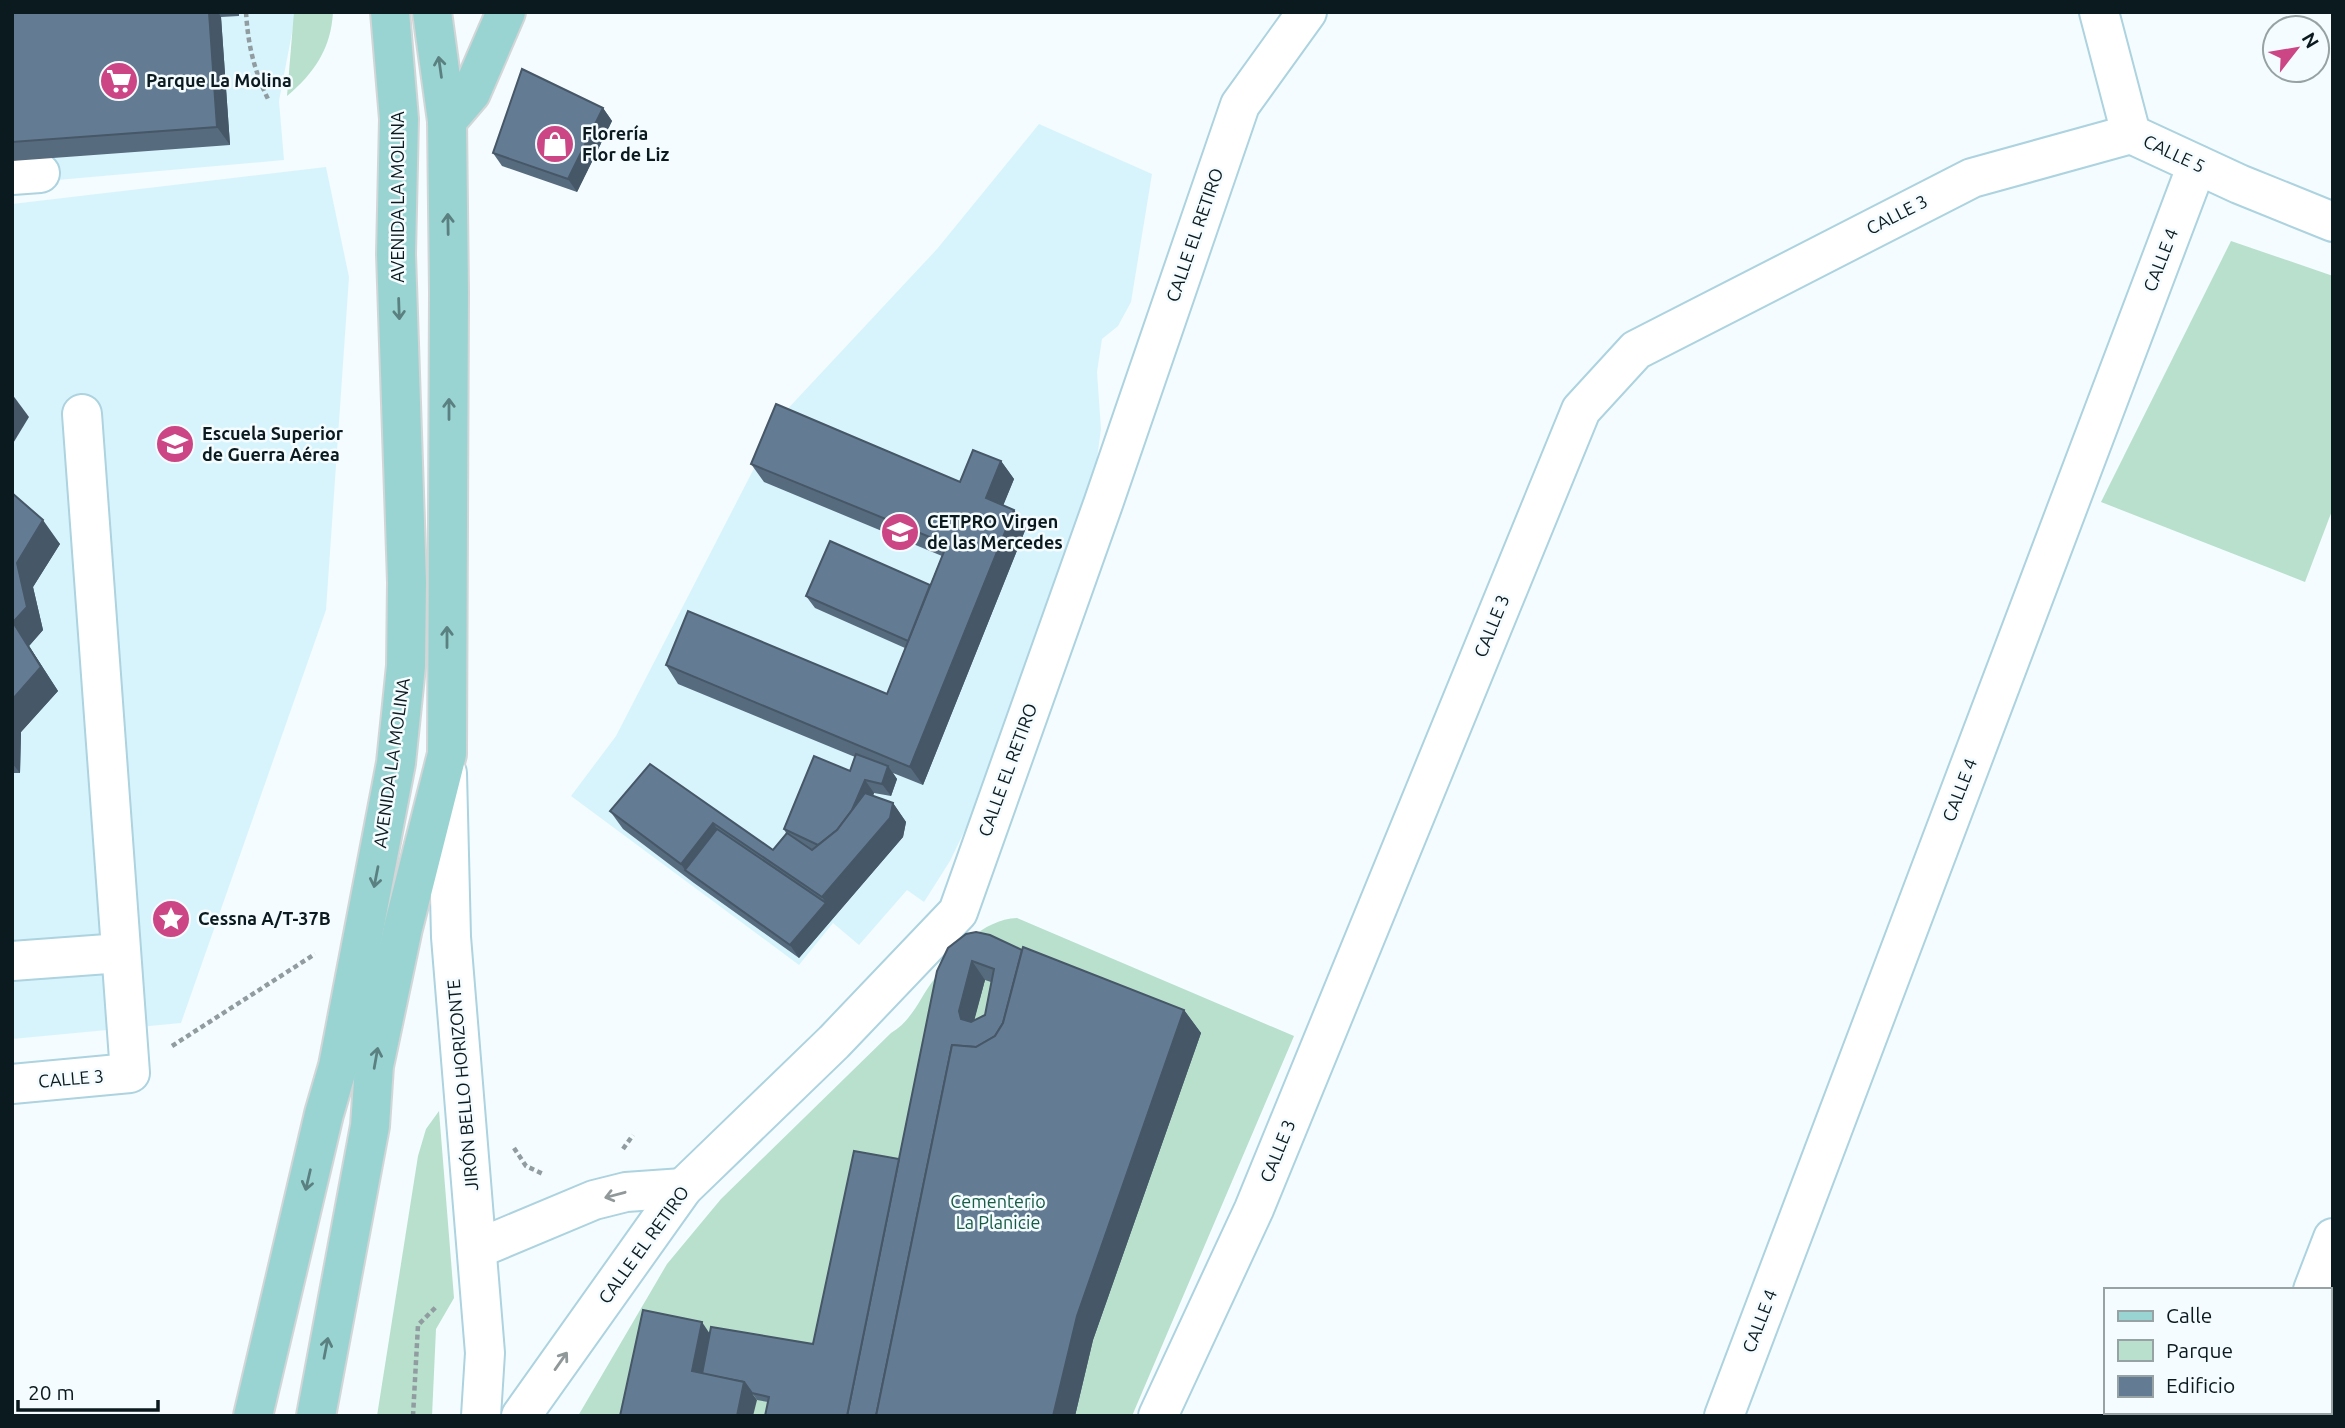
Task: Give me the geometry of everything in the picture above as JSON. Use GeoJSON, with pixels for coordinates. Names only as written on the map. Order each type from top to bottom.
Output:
{"type":"FeatureCollection","features":[{"type":"Feature","properties":{"kind":"main road","name":"AVENIDA LA MOLINA"},"geometry":{"type":"LineString","coordinates":[[253,1416],[324,1114],[338,1066],[396,763],[406,666],[407,582],[396,254],[399,118],[390,12]]}},
{"type":"Feature","properties":{"kind":"main road"},"geometry":{"type":"LineString","coordinates":[[316,1416],[320,1377],[370,1126],[374,1066],[403,928],[447,754],[447,121],[432,12]]}},
{"type":"Feature","properties":{"kind":"main road"},"geometry":{"type":"LineString","coordinates":[[447,121],[471,93],[506,12]]}},
{"type":"Feature","properties":{"kind":"main road"},"geometry":{"type":"LineString","coordinates":[[400,356],[416,392],[423,681],[447,754]]}},
{"type":"Feature","properties":{"kind":"street","name":"CALLE EL RETIRO"},"geometry":{"type":"LineString","coordinates":[[521,1416],[682,1188],[834,1042],[958,912],[1103,504],[1240,105],[1307,12]]}},
{"type":"Feature","properties":{"kind":"street","name":"CALLE 5"},"geometry":{"type":"LineString","coordinates":[[2099,12],[2131,134],[2333,222]]}},
{"type":"Feature","properties":{"kind":"street","name":"CALLE 3"},"geometry":{"type":"LineString","coordinates":[[1158,1416],[1254,1209],[1581,410],[1636,351],[1972,177],[2131,134]]}},
{"type":"Feature","properties":{"kind":"street","name":"CALLE 4"},"geometry":{"type":"LineString","coordinates":[[1724,1416],[2197,164]]}},
{"type":"Feature","properties":{"kind":"street"},"geometry":{"type":"LineString","coordinates":[[82,414],[130,1073]]}},
{"type":"Feature","properties":{"kind":"street","name":"JIRÓN BELLO HORIZONTE"},"geometry":{"type":"LineString","coordinates":[[447,754],[451,937],[485,1353],[481,1416]]}},
{"type":"Feature","properties":{"kind":"street"},"geometry":{"type":"LineString","coordinates":[[12,961],[121,953]]}},
{"type":"Feature","properties":{"kind":"street","name":"CALLE 3"},"geometry":{"type":"LineString","coordinates":[[12,1084],[130,1073]]}},
{"type":"Feature","properties":{"kind":"street"},"geometry":{"type":"LineString","coordinates":[[477,1249],[594,1200],[626,1192],[682,1188]]}},
{"type":"Feature","properties":{"kind":"street"},"geometry":{"type":"LineString","coordinates":[[2314,1288],[2333,1238]]}},
{"type":"Feature","properties":{"kind":"path"},"geometry":{"type":"LineString","coordinates":[[246,12],[248,44],[256,75],[269,101]]}},
{"type":"Feature","properties":{"kind":"path"},"geometry":{"type":"LineString","coordinates":[[130,1073],[322,949]]}},
{"type":"Feature","properties":{"kind":"path"},"geometry":{"type":"LineString","coordinates":[[619,1154],[634,1135]]}},
{"type":"Feature","properties":{"kind":"path"},"geometry":{"type":"LineString","coordinates":[[510,1143],[526,1166],[553,1179]]}},
{"type":"Feature","properties":{"kind":"shaded area","name":"Parque La Molina"},"geometry":{"type":"Polygon","coordinates":[[[12,12],[296,12],[279,101],[284,160],[12,184],[12,12]]]}},
{"type":"Feature","properties":{"kind":"shaded area","name":"CETPRO Virgen de las Mercedes"},"geometry":{"type":"Polygon","coordinates":[[[1039,124],[1152,174],[1131,302],[1118,326],[1102,339],[1097,372],[1101,429],[1094,481],[979,801],[950,861],[924,902],[907,890],[859,945],[833,923],[799,965],[571,796],[616,736],[781,416],[937,249],[1039,124]]]}},
{"type":"Feature","properties":{"kind":"shaded area","name":"Escuela Superior de Guerra Aérea"},"geometry":{"type":"Polygon","coordinates":[[[326,167],[349,277],[326,610],[181,1023],[12,1039],[12,204],[326,167]]]}},
{"type":"Feature","properties":{"kind":"green space"},"geometry":{"type":"Polygon","coordinates":[[[294,12],[333,12],[325,49],[313,69],[287,96],[294,12]]]}},
{"type":"Feature","properties":{"kind":"green space"},"geometry":{"type":"Polygon","coordinates":[[[2231,241],[2333,276],[2333,508],[2305,582],[2101,502],[2231,241]]]}},
{"type":"Feature","properties":{"kind":"green space","name":"Cementerio La Planicie"},"geometry":{"type":"Polygon","coordinates":[[[1017,918],[1294,1036],[1132,1416],[578,1416],[667,1264],[721,1199],[905,1022],[935,978],[960,948],[993,924],[1017,918]]]}},
{"type":"Feature","properties":{"kind":"green space"},"geometry":{"type":"Polygon","coordinates":[[[439,1111],[454,1298],[436,1329],[432,1416],[377,1416],[418,1156],[426,1129],[439,1111]]]}},
{"type":"Feature","properties":{"kind":"building","name":"Parque La Molina"},"geometry":{"type":"Polygon","coordinates":[[[12,12],[209,12],[217,127],[12,142],[12,12]]]}},
{"type":"Feature","properties":{"kind":"building","name":"Florería Flor de Liz"},"geometry":{"type":"Polygon","coordinates":[[[522,69],[603,108],[568,179],[493,153],[522,69]]]}},
{"type":"Feature","properties":{"kind":"building"},"geometry":{"type":"Polygon","coordinates":[[[776,404],[960,482],[973,450],[1001,461],[986,498],[1014,510],[910,767],[666,665],[688,611],[887,694],[947,544],[751,464],[776,404]]]}},
{"type":"Feature","properties":{"kind":"building"},"geometry":{"type":"Polygon","coordinates":[[[12,493],[43,520],[17,563],[27,607],[13,622],[41,667],[12,700],[12,493]]]}},
{"type":"Feature","properties":{"kind":"building"},"geometry":{"type":"Polygon","coordinates":[[[830,541],[930,585],[908,641],[806,596],[830,541]]]}},
{"type":"Feature","properties":{"kind":"building"},"geometry":{"type":"Polygon","coordinates":[[[856,754],[888,766],[882,784],[865,780],[852,810],[837,830],[818,845],[784,829],[814,756],[850,771],[856,754]]]}},
{"type":"Feature","properties":{"kind":"building"},"geometry":{"type":"Polygon","coordinates":[[[650,764],[773,850],[787,833],[812,850],[837,830],[865,793],[893,803],[890,818],[822,897],[713,823],[681,864],[610,811],[650,764]]]}},
{"type":"Feature","properties":{"kind":"building"},"geometry":{"type":"Polygon","coordinates":[[[717,829],[826,903],[790,945],[685,870],[717,829]]]}},
{"type":"Feature","properties":{"kind":"building"},"geometry":{"type":"Polygon","coordinates":[[[976,932],[990,935],[1022,950],[1003,1023],[995,1036],[976,1047],[952,1045],[876,1416],[847,1416],[937,971],[948,948],[966,934],[976,932]],[[972,961],[959,1011],[961,1019],[971,1022],[985,1015],[994,969],[972,961]]]}},
{"type":"Feature","properties":{"kind":"building"},"geometry":{"type":"Polygon","coordinates":[[[1023,947],[1184,1010],[1077,1316],[1053,1416],[876,1416],[952,1045],[976,1047],[995,1036],[1003,1023],[1023,947]]]}},
{"type":"Feature","properties":{"kind":"building"},"geometry":{"type":"Polygon","coordinates":[[[854,1151],[899,1159],[847,1416],[765,1416],[769,1397],[752,1393],[744,1382],[702,1374],[711,1327],[813,1344],[854,1151]]]}},
{"type":"Feature","properties":{"kind":"building"},"geometry":{"type":"Polygon","coordinates":[[[643,1310],[702,1322],[692,1371],[744,1382],[737,1416],[620,1416],[643,1310]]]}},
{"type":"Feature","properties":{"kind":"place","name":"Parque La Molina"},"geometry":{"type":"Point","coordinates":[119,81]}},
{"type":"Feature","properties":{"kind":"place","name":"Florería Flor de Liz"},"geometry":{"type":"Point","coordinates":[555,144]}},
{"type":"Feature","properties":{"kind":"place","name":"Escuela Superior de Guerra Aérea"},"geometry":{"type":"Point","coordinates":[175,444]}},
{"type":"Feature","properties":{"kind":"place","name":"CETPRO Virgen de las Mercedes"},"geometry":{"type":"Point","coordinates":[900,532]}},
{"type":"Feature","properties":{"kind":"place","name":"Cessna A/T-37B"},"geometry":{"type":"Point","coordinates":[171,919]}}]}
